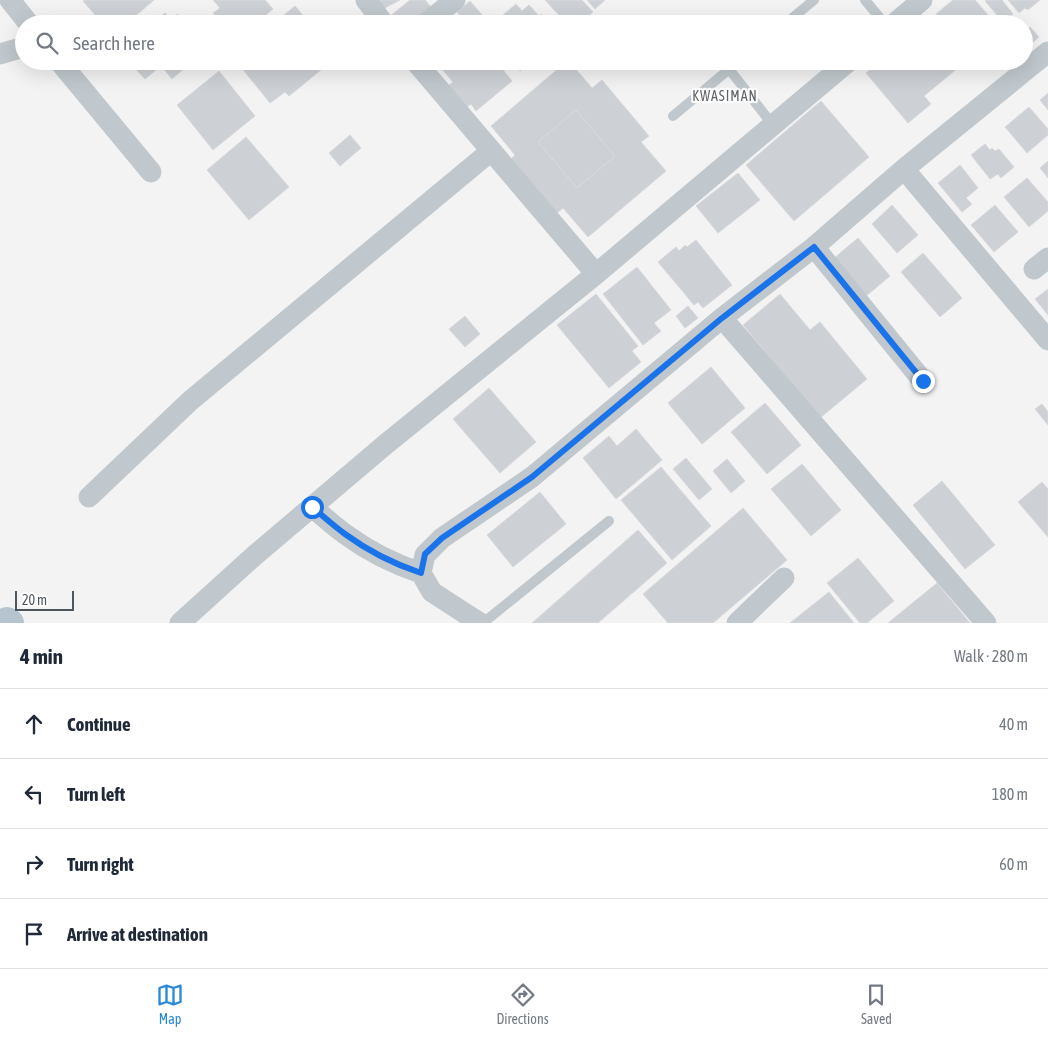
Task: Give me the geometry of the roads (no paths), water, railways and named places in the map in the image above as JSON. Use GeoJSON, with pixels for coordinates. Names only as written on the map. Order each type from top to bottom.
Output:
{"type":"FeatureCollection","features":[{"type":"Feature","properties":{"kind":"street"},"geometry":{"type":"LineString","coordinates":[[10,0],[22,15]]}},
{"type":"Feature","properties":{"kind":"street"},"geometry":{"type":"LineString","coordinates":[[366,0],[377,15]]}},
{"type":"Feature","properties":{"kind":"street"},"geometry":{"type":"LineString","coordinates":[[436,15],[455,0]]}},
{"type":"Feature","properties":{"kind":"street"},"geometry":{"type":"LineString","coordinates":[[904,15],[922,0]]}},
{"type":"Feature","properties":{"kind":"street"},"geometry":{"type":"LineString","coordinates":[[0,54],[15,50]]}},
{"type":"Feature","properties":{"kind":"street"},"geometry":{"type":"LineString","coordinates":[[1033,64],[1048,52]]}},
{"type":"Feature","properties":{"kind":"street"},"geometry":{"type":"LineString","coordinates":[[66,70],[151,172]]}},
{"type":"Feature","properties":{"kind":"street"},"geometry":{"type":"LineString","coordinates":[[423,70],[596,274]]}},
{"type":"Feature","properties":{"kind":"street"},"geometry":{"type":"LineString","coordinates":[[180,623],[254,556],[394,438],[596,274],[838,70]]}},
{"type":"Feature","properties":{"kind":"street"},"geometry":{"type":"LineString","coordinates":[[421,573],[425,554],[442,538],[532,477],[722,318],[814,247],[904,169],[1026,70]]}},
{"type":"Feature","properties":{"kind":"street"},"geometry":{"type":"LineString","coordinates":[[88,497],[190,400],[491,151]]}},
{"type":"Feature","properties":{"kind":"street"},"geometry":{"type":"LineString","coordinates":[[904,169],[1048,340]]}},
{"type":"Feature","properties":{"kind":"street"},"geometry":{"type":"LineString","coordinates":[[814,247],[923,381]]}},
{"type":"Feature","properties":{"kind":"street"},"geometry":{"type":"LineString","coordinates":[[722,318],[986,623]]}},
{"type":"Feature","properties":{"kind":"street"},"geometry":{"type":"LineString","coordinates":[[312,507],[345,534],[371,550],[401,566],[421,573],[432,592],[482,623]]}},
{"type":"Feature","properties":{"kind":"street"},"geometry":{"type":"LineString","coordinates":[[737,623],[784,578]]}},
{"type":"Feature","properties":{"kind":"lane"},"geometry":{"type":"LineString","coordinates":[[796,15],[814,0]]}},
{"type":"Feature","properties":{"kind":"lane"},"geometry":{"type":"LineString","coordinates":[[865,0],[878,15]]}},
{"type":"Feature","properties":{"kind":"lane"},"geometry":{"type":"LineString","coordinates":[[673,116],[728,70]]}},
{"type":"Feature","properties":{"kind":"lane"},"geometry":{"type":"LineString","coordinates":[[730,70],[773,125]]}},
{"type":"Feature","properties":{"kind":"lane"},"geometry":{"type":"LineString","coordinates":[[482,623],[609,520]]}},
{"type":"Feature","properties":{"kind":"district","name":"KWASIMAN"},"geometry":{"type":"Point","coordinates":[725,96]}}]}
